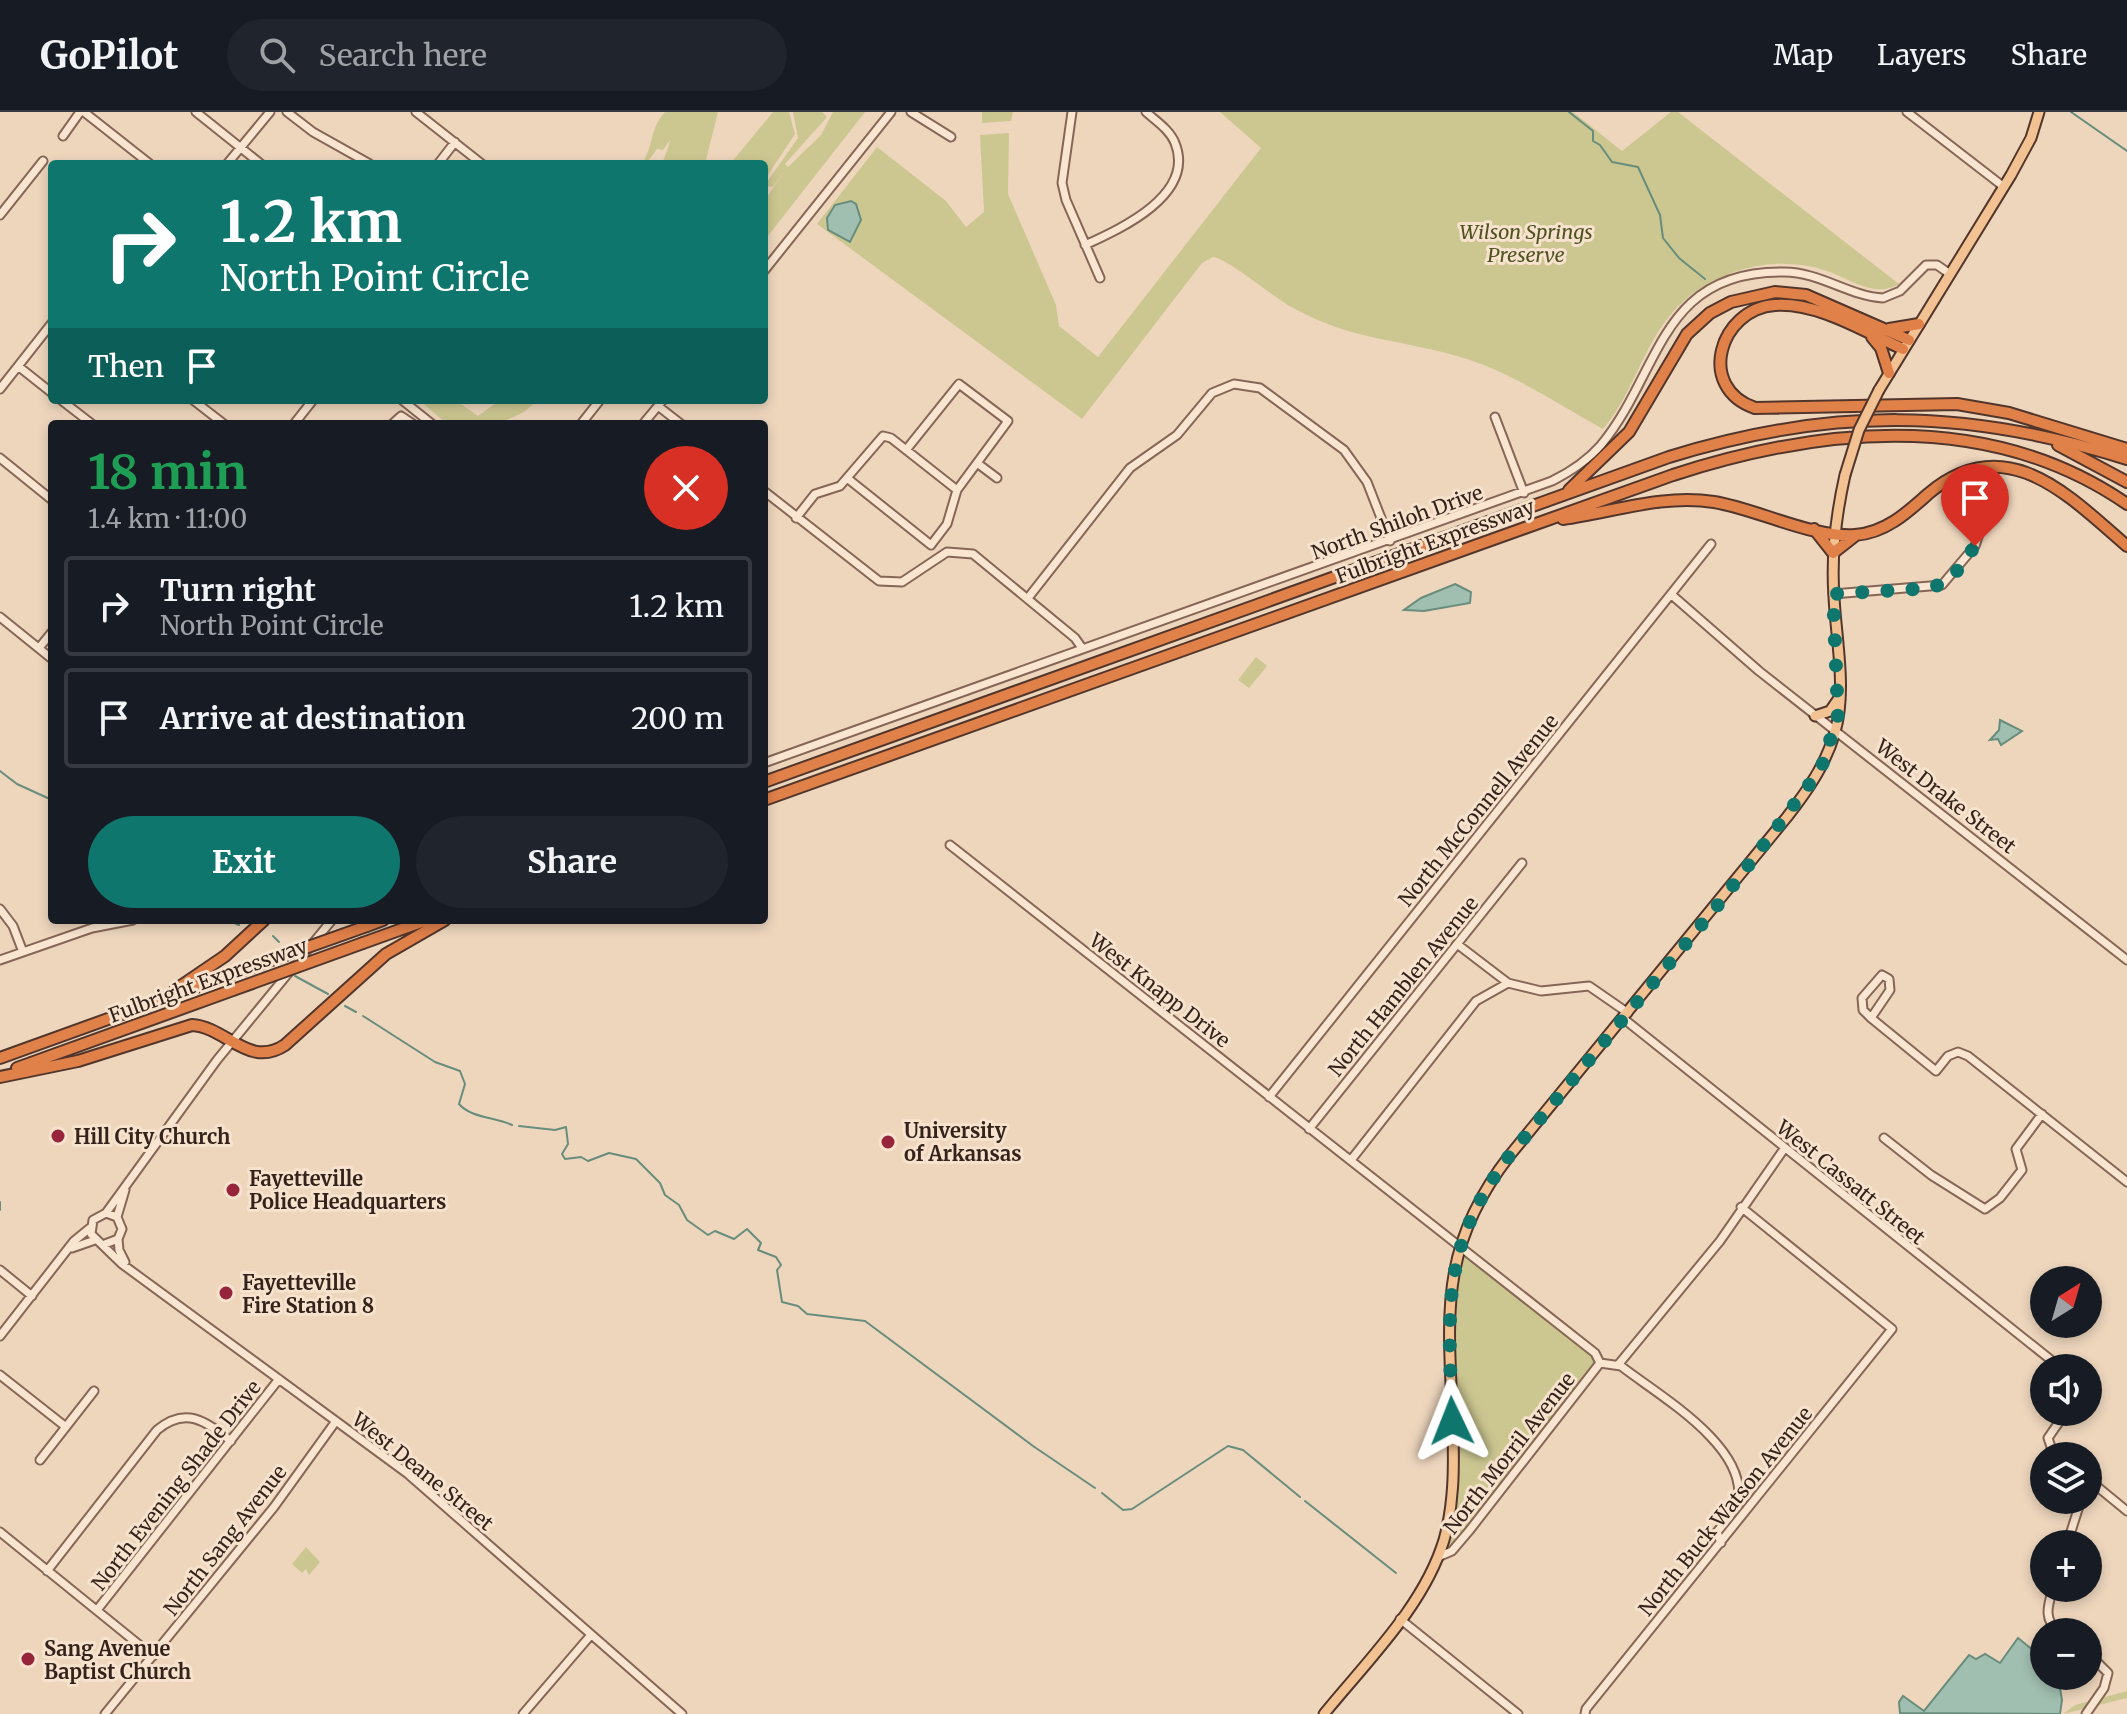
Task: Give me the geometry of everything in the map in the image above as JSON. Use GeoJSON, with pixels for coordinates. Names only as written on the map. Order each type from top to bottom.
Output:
{"type":"FeatureCollection","features":[{"type":"Feature","properties":{"kind":"highway"},"geometry":{"type":"LineString","coordinates":[[1565,494],[1622,441],[1681,342],[1701,320],[1721,306],[1761,294],[1796,294],[1827,303],[1887,330],[1906,345]]}},
{"type":"Feature","properties":{"kind":"highway"},"geometry":{"type":"LineString","coordinates":[[1906,345],[1871,335],[1801,307],[1763,307],[1739,318],[1728,331],[1720,354],[1722,374],[1735,396],[1755,408],[1957,404],[2009,413],[2127,449]]}},
{"type":"Feature","properties":{"kind":"highway"},"geometry":{"type":"LineString","coordinates":[[1887,330],[1919,324]]}},
{"type":"Feature","properties":{"kind":"highway"},"geometry":{"type":"LineString","coordinates":[[1871,335],[1883,352],[1889,373]]}},
{"type":"Feature","properties":{"kind":"highway","name":"Fulbright Expressway"},"geometry":{"type":"LineString","coordinates":[[768,781],[1565,494],[1724,441],[1813,425],[1946,419],[1992,425],[2127,459]]}},
{"type":"Feature","properties":{"kind":"highway","name":"Fulbright Expressway"},"geometry":{"type":"LineString","coordinates":[[768,799],[1541,522],[1729,458],[1814,443],[1917,436],[1969,439],[2029,453],[2082,476],[2127,504]]}},
{"type":"Feature","properties":{"kind":"highway"},"geometry":{"type":"LineString","coordinates":[[2037,437],[2091,460],[2127,482]]}},
{"type":"Feature","properties":{"kind":"highway"},"geometry":{"type":"LineString","coordinates":[[1814,529],[1833,553],[1856,535],[1893,523],[1956,476],[1980,469],[2009,468],[2036,475],[2058,487],[2127,546]]}},
{"type":"Feature","properties":{"kind":"highway"},"geometry":{"type":"LineString","coordinates":[[1541,522],[1686,499],[1715,502],[1814,529],[1856,535]]}},
{"type":"Feature","properties":{"kind":"highway"},"geometry":{"type":"LineString","coordinates":[[154,1003],[211,967],[259,924]]}},
{"type":"Feature","properties":{"kind":"highway","name":"Fulbright Expressway"},"geometry":{"type":"LineString","coordinates":[[0,1058],[372,924]]}},
{"type":"Feature","properties":{"kind":"highway","name":"Fulbright Expressway"},"geometry":{"type":"LineString","coordinates":[[0,1076],[416,924]]}},
{"type":"Feature","properties":{"kind":"highway"},"geometry":{"type":"LineString","coordinates":[[0,1076],[78,1061],[184,1026],[205,1027],[231,1043],[258,1053],[279,1049],[386,954],[438,924]]}},
{"type":"Feature","properties":{"kind":"main road"},"geometry":{"type":"LineString","coordinates":[[1324,1714],[1425,1585],[1438,1557],[1454,1486],[1449,1314],[1460,1244],[1486,1186],[1801,799],[1821,769],[1836,731],[1839,698],[1833,594],[1834,533],[1845,475],[1859,430],[1889,373],[2004,187],[2031,138],[2039,112]]}},
{"type":"Feature","properties":{"kind":"main road"},"geometry":{"type":"LineString","coordinates":[[1815,716],[1830,711],[1839,698]]}},
{"type":"Feature","properties":{"kind":"street"},"geometry":{"type":"LineString","coordinates":[[63,136],[82,112],[145,160]]}},
{"type":"Feature","properties":{"kind":"street"},"geometry":{"type":"LineString","coordinates":[[196,112],[256,160]]}},
{"type":"Feature","properties":{"kind":"street"},"geometry":{"type":"LineString","coordinates":[[230,160],[270,112]]}},
{"type":"Feature","properties":{"kind":"street"},"geometry":{"type":"LineString","coordinates":[[287,112],[313,132],[363,160]]}},
{"type":"Feature","properties":{"kind":"street"},"geometry":{"type":"LineString","coordinates":[[416,112],[477,160]]}},
{"type":"Feature","properties":{"kind":"street"},"geometry":{"type":"LineString","coordinates":[[768,266],[891,112]]}},
{"type":"Feature","properties":{"kind":"street"},"geometry":{"type":"LineString","coordinates":[[911,112],[951,137]]}},
{"type":"Feature","properties":{"kind":"street"},"geometry":{"type":"LineString","coordinates":[[1072,112],[1062,183],[1066,200],[1100,278]]}},
{"type":"Feature","properties":{"kind":"street"},"geometry":{"type":"LineString","coordinates":[[1085,245],[1144,215],[1176,175],[1179,164],[1175,141],[1146,112]]}},
{"type":"Feature","properties":{"kind":"street"},"geometry":{"type":"LineString","coordinates":[[1907,112],[2004,187]]}},
{"type":"Feature","properties":{"kind":"street"},"geometry":{"type":"LineString","coordinates":[[441,160],[455,142]]}},
{"type":"Feature","properties":{"kind":"street"},"geometry":{"type":"LineString","coordinates":[[0,215],[43,161]]}},
{"type":"Feature","properties":{"kind":"street","name":"North Shiloh Drive"},"geometry":{"type":"LineString","coordinates":[[768,762],[1524,493],[1562,476],[1594,452],[1614,427],[1664,333],[1689,306],[1717,287],[1747,275],[1797,272],[1883,298],[1900,291],[1926,265],[1937,265],[1950,274]]}},
{"type":"Feature","properties":{"kind":"street"},"geometry":{"type":"LineString","coordinates":[[0,389],[48,328]]}},
{"type":"Feature","properties":{"kind":"street"},"geometry":{"type":"LineString","coordinates":[[18,366],[48,390]]}},
{"type":"Feature","properties":{"kind":"street"},"geometry":{"type":"LineString","coordinates":[[1028,598],[1130,468],[1177,435],[1212,393],[1234,384],[1260,388],[1344,450],[1367,482],[1390,541]]}},
{"type":"Feature","properties":{"kind":"street"},"geometry":{"type":"LineString","coordinates":[[847,478],[931,545],[947,524],[957,490],[1008,421],[962,385],[954,387],[906,450]]}},
{"type":"Feature","properties":{"kind":"street"},"geometry":{"type":"LineString","coordinates":[[66,404],[87,420]]}},
{"type":"Feature","properties":{"kind":"street"},"geometry":{"type":"LineString","coordinates":[[198,404],[219,420]]}},
{"type":"Feature","properties":{"kind":"street"},"geometry":{"type":"LineString","coordinates":[[297,420],[310,404]]}},
{"type":"Feature","properties":{"kind":"street"},"geometry":{"type":"LineString","coordinates":[[407,404],[427,420]]}},
{"type":"Feature","properties":{"kind":"street"},"geometry":{"type":"LineString","coordinates":[[584,420],[597,404]]}},
{"type":"Feature","properties":{"kind":"street"},"geometry":{"type":"LineString","coordinates":[[646,420],[659,404]]}},
{"type":"Feature","properties":{"kind":"street"},"geometry":{"type":"LineString","coordinates":[[661,404],[677,420]]}},
{"type":"Feature","properties":{"kind":"street"},"geometry":{"type":"LineString","coordinates":[[1495,417],[1524,493]]}},
{"type":"Feature","properties":{"kind":"street"},"geometry":{"type":"LineString","coordinates":[[796,518],[815,494],[838,488],[879,437],[891,438],[957,490]]}},
{"type":"Feature","properties":{"kind":"street"},"geometry":{"type":"LineString","coordinates":[[0,458],[48,497]]}},
{"type":"Feature","properties":{"kind":"street"},"geometry":{"type":"LineString","coordinates":[[977,463],[997,478]]}},
{"type":"Feature","properties":{"kind":"street"},"geometry":{"type":"LineString","coordinates":[[768,494],[879,581],[902,582],[941,555],[963,552],[982,559],[1075,638],[1082,648]]}},
{"type":"Feature","properties":{"kind":"street"},"geometry":{"type":"LineString","coordinates":[[1833,594],[1942,585],[1975,546],[1979,534]]}},
{"type":"Feature","properties":{"kind":"street","name":"North McConnell Avenue"},"geometry":{"type":"LineString","coordinates":[[1269,1097],[1673,596],[1711,544]]}},
{"type":"Feature","properties":{"kind":"street","name":"West Drake Street"},"geometry":{"type":"LineString","coordinates":[[1673,596],[1705,627],[1815,716],[2127,960]]}},
{"type":"Feature","properties":{"kind":"street"},"geometry":{"type":"LineString","coordinates":[[0,617],[48,656]]}},
{"type":"Feature","properties":{"kind":"street"},"geometry":{"type":"LineString","coordinates":[[39,648],[48,637]]}},
{"type":"Feature","properties":{"kind":"street","name":"West Knapp Drive"},"geometry":{"type":"LineString","coordinates":[[950,845],[1309,1129],[1460,1244],[1595,1353],[1600,1363]]}},
{"type":"Feature","properties":{"kind":"street","name":"North Hamblen Avenue"},"geometry":{"type":"LineString","coordinates":[[1309,1129],[1522,863]]}},
{"type":"Feature","properties":{"kind":"street"},"geometry":{"type":"LineString","coordinates":[[0,909],[13,926],[23,952]]}},
{"type":"Feature","properties":{"kind":"street"},"geometry":{"type":"LineString","coordinates":[[0,960],[92,928],[112,924]]}},
{"type":"Feature","properties":{"kind":"street"},"geometry":{"type":"LineString","coordinates":[[0,1336],[97,1216],[106,1213],[231,1043],[329,924]]}},
{"type":"Feature","properties":{"kind":"street"},"geometry":{"type":"LineString","coordinates":[[1351,1160],[1476,1001],[1508,983],[1457,944]]}},
{"type":"Feature","properties":{"kind":"street"},"geometry":{"type":"LineString","coordinates":[[1871,1018],[1890,990],[1889,979],[1882,975],[1862,998],[1863,1010],[1871,1018],[1936,1071],[1948,1056],[1958,1052],[1968,1056],[2127,1182]]}},
{"type":"Feature","properties":{"kind":"street","name":"West Cassatt Street"},"geometry":{"type":"LineString","coordinates":[[1508,983],[1541,991],[1589,986],[1784,1149],[2043,1354]]}},
{"type":"Feature","properties":{"kind":"street"},"geometry":{"type":"LineString","coordinates":[[1884,1138],[1979,1209],[1990,1207],[2022,1170],[2016,1149],[2042,1114]]}},
{"type":"Feature","properties":{"kind":"street"},"geometry":{"type":"LineString","coordinates":[[1618,1365],[1720,1241],[1784,1149]]}},
{"type":"Feature","properties":{"kind":"street"},"geometry":{"type":"LineString","coordinates":[[126,1184],[117,1217],[122,1229],[118,1239],[119,1250],[131,1271]]}},
{"type":"Feature","properties":{"kind":"street","name":"North Buck Watson Avenue"},"geometry":{"type":"LineString","coordinates":[[1585,1714],[1892,1329],[1741,1207]]}},
{"type":"Feature","properties":{"kind":"street"},"geometry":{"type":"LineString","coordinates":[[106,1213],[117,1217]]}},
{"type":"Feature","properties":{"kind":"street"},"geometry":{"type":"LineString","coordinates":[[90,1228],[95,1240]]}},
{"type":"Feature","properties":{"kind":"street"},"geometry":{"type":"LineString","coordinates":[[70,1248],[95,1240],[105,1244],[118,1239]]}},
{"type":"Feature","properties":{"kind":"street","name":"West Deane Street"},"geometry":{"type":"LineString","coordinates":[[105,1244],[131,1271],[423,1487],[682,1714]]}},
{"type":"Feature","properties":{"kind":"street"},"geometry":{"type":"LineString","coordinates":[[0,1270],[32,1296]]}},
{"type":"Feature","properties":{"kind":"street"},"geometry":{"type":"LineString","coordinates":[[1600,1363],[1618,1365],[1721,1445],[1738,1482],[1738,1504],[1717,1532],[1721,1543]]}},
{"type":"Feature","properties":{"kind":"street","name":"North Morril Avenue"},"geometry":{"type":"LineString","coordinates":[[1438,1557],[1452,1551],[1469,1531],[1600,1363]]}},
{"type":"Feature","properties":{"kind":"street"},"geometry":{"type":"LineString","coordinates":[[0,1375],[66,1427]]}},
{"type":"Feature","properties":{"kind":"street","name":"North Evening Shade Drive"},"geometry":{"type":"LineString","coordinates":[[97,1610],[279,1379]]}},
{"type":"Feature","properties":{"kind":"street"},"geometry":{"type":"LineString","coordinates":[[40,1460],[94,1391]]}},
{"type":"Feature","properties":{"kind":"street"},"geometry":{"type":"LineString","coordinates":[[47,1571],[157,1430],[170,1420],[186,1416],[203,1420],[231,1441]]}},
{"type":"Feature","properties":{"kind":"street","name":"North Sang Avenue"},"geometry":{"type":"LineString","coordinates":[[105,1714],[280,1500],[336,1421]]}},
{"type":"Feature","properties":{"kind":"street"},"geometry":{"type":"LineString","coordinates":[[2102,1490],[2127,1511]]}},
{"type":"Feature","properties":{"kind":"street"},"geometry":{"type":"LineString","coordinates":[[0,1532],[153,1656]]}},
{"type":"Feature","properties":{"kind":"street"},"geometry":{"type":"LineString","coordinates":[[1400,1619],[1518,1714]]}},
{"type":"Feature","properties":{"kind":"street"},"geometry":{"type":"LineString","coordinates":[[523,1714],[590,1636]]}},
{"type":"Feature","properties":{"kind":"street"},"geometry":{"type":"LineString","coordinates":[[2086,1714],[2104,1688],[2108,1673],[2102,1664]]}},
{"type":"Feature","properties":{"kind":"green space"},"geometry":{"type":"Polygon","coordinates":[[[665,112],[718,112],[706,160],[663,160],[671,139],[663,150],[657,149],[649,160],[644,160],[657,124],[665,112]]]}},
{"type":"Feature","properties":{"kind":"green space"},"geometry":{"type":"Polygon","coordinates":[[[773,112],[789,112],[795,134],[768,175],[768,160],[733,160],[773,112]]]}},
{"type":"Feature","properties":{"kind":"green space"},"geometry":{"type":"Polygon","coordinates":[[[793,112],[822,112],[827,117],[785,164],[788,167],[821,135],[833,112],[865,112],[768,236],[768,195],[785,171],[773,187],[768,186],[768,180],[798,138],[793,112]]]}},
{"type":"Feature","properties":{"kind":"green space"},"geometry":{"type":"Polygon","coordinates":[[[982,112],[1013,112],[1011,121],[982,123],[982,112]]]}},
{"type":"Feature","properties":{"kind":"green space","name":"Wilson Springs Preserve"},"geometry":{"type":"Polygon","coordinates":[[[1220,112],[1573,112],[1622,151],[1671,112],[1678,112],[1899,284],[1889,288],[1871,288],[1824,270],[1787,264],[1751,267],[1716,280],[1685,300],[1671,314],[1650,346],[1615,414],[1603,429],[1515,379],[1479,363],[1357,334],[1317,320],[1213,257],[1202,263],[1082,419],[817,224],[877,147],[946,201],[966,227],[984,212],[980,135],[1009,133],[1008,194],[1056,305],[1059,326],[1098,357],[1261,148],[1220,112]]]}},
{"type":"Feature","properties":{"kind":"green space"},"geometry":{"type":"Polygon","coordinates":[[[424,404],[461,404],[478,416],[494,404],[533,404],[518,415],[503,420],[442,420],[424,404]]]}},
{"type":"Feature","properties":{"kind":"green space"},"geometry":{"type":"Polygon","coordinates":[[[1256,657],[1267,666],[1249,688],[1238,680],[1256,657]]]}},
{"type":"Feature","properties":{"kind":"green space"},"geometry":{"type":"Polygon","coordinates":[[[1461,1250],[1591,1352],[1596,1361],[1446,1552],[1453,1515],[1452,1316],[1461,1250]]]}},
{"type":"Feature","properties":{"kind":"green space"},"geometry":{"type":"Polygon","coordinates":[[[306,1547],[320,1562],[309,1575],[306,1569],[302,1573],[292,1564],[306,1547]]]}},
{"type":"Feature","properties":{"kind":"green space"},"geometry":{"type":"Polygon","coordinates":[[[2127,1691],[2127,1698],[2063,1714],[2075,1705],[2127,1691]]]}},
{"type":"Feature","properties":{"kind":"shaded area"},"geometry":{"type":"Polygon","coordinates":[[[851,201],[856,204],[861,220],[850,242],[828,230],[827,218],[835,205],[851,201]]]}},
{"type":"Feature","properties":{"kind":"shaded area"},"geometry":{"type":"Polygon","coordinates":[[[1455,584],[1471,592],[1470,603],[1424,611],[1404,610],[1421,598],[1455,584]]]}},
{"type":"Feature","properties":{"kind":"shaded area"},"geometry":{"type":"Polygon","coordinates":[[[2000,720],[2022,731],[2001,745],[1998,739],[1990,740],[1999,730],[2000,720]]]}},
{"type":"Feature","properties":{"kind":"shaded area"},"geometry":{"type":"Polygon","coordinates":[[[2018,1638],[2030,1648],[2030,1690],[2060,1690],[2060,1714],[1900,1713],[1899,1702],[1903,1696],[1924,1711],[1969,1655],[1976,1659],[1985,1654],[2000,1663],[2018,1638]]]}},
{"type":"Feature","properties":{"kind":"waterway"},"geometry":{"type":"LineString","coordinates":[[1569,112],[1593,131],[1593,141],[1600,145],[1612,162],[1638,167],[1660,215],[1663,238],[1679,258],[1705,279]]}},
{"type":"Feature","properties":{"kind":"waterway"},"geometry":{"type":"LineString","coordinates":[[2071,112],[2127,151]]}},
{"type":"Feature","properties":{"kind":"waterway"},"geometry":{"type":"LineString","coordinates":[[0,771],[17,784],[48,798]]}},
{"type":"Feature","properties":{"kind":"waterway"},"geometry":{"type":"LineString","coordinates":[[273,936],[279,942]]}},
{"type":"Feature","properties":{"kind":"waterway"},"geometry":{"type":"LineString","coordinates":[[295,976],[328,994]]}},
{"type":"Feature","properties":{"kind":"waterway"},"geometry":{"type":"LineString","coordinates":[[345,1006],[356,1012]]}},
{"type":"Feature","properties":{"kind":"waterway"},"geometry":{"type":"LineString","coordinates":[[363,1016],[435,1062],[460,1071],[465,1084],[459,1104],[464,1109],[512,1125]]}},
{"type":"Feature","properties":{"kind":"waterway"},"geometry":{"type":"LineString","coordinates":[[519,1126],[555,1130],[566,1127],[568,1144],[562,1154],[565,1159],[581,1157],[588,1161],[609,1153],[636,1159],[660,1183],[665,1195],[679,1205],[687,1220],[708,1235],[715,1231],[734,1239],[747,1229],[761,1243],[758,1250],[776,1257],[781,1265],[777,1270],[782,1302],[798,1306],[807,1314],[865,1321],[1033,1446],[1095,1488]]}},
{"type":"Feature","properties":{"kind":"waterway"},"geometry":{"type":"LineString","coordinates":[[0,1202],[0,1210]]}},
{"type":"Feature","properties":{"kind":"waterway"},"geometry":{"type":"LineString","coordinates":[[1102,1493],[1123,1510],[1132,1509],[1228,1446],[1243,1450],[1300,1497]]}},
{"type":"Feature","properties":{"kind":"waterway"},"geometry":{"type":"LineString","coordinates":[[1305,1501],[1396,1573]]}},
{"type":"Feature","properties":{"kind":"place","name":"Hill City Church"},"geometry":{"type":"Point","coordinates":[58,1136]}},
{"type":"Feature","properties":{"kind":"place","name":"University of Arkansas"},"geometry":{"type":"Point","coordinates":[888,1142]}},
{"type":"Feature","properties":{"kind":"place","name":"Fayetteville Police Headquarters"},"geometry":{"type":"Point","coordinates":[233,1190]}},
{"type":"Feature","properties":{"kind":"place","name":"Fayetteville Fire Station 8"},"geometry":{"type":"Point","coordinates":[226,1293]}},
{"type":"Feature","properties":{"kind":"place","name":"Sang Avenue Baptist Church"},"geometry":{"type":"Point","coordinates":[28,1659]}},
{"type":"Feature","properties":{"kind":"route"},"geometry":{"type":"LineString","coordinates":[[1452,1421],[1451,1287],[1455,1258],[1468,1220],[1486,1186],[1510,1155],[1722,900],[1821,769],[1836,731],[1838,715],[1833,594],[1942,585],[1954,575],[1975,546]]}}]}
